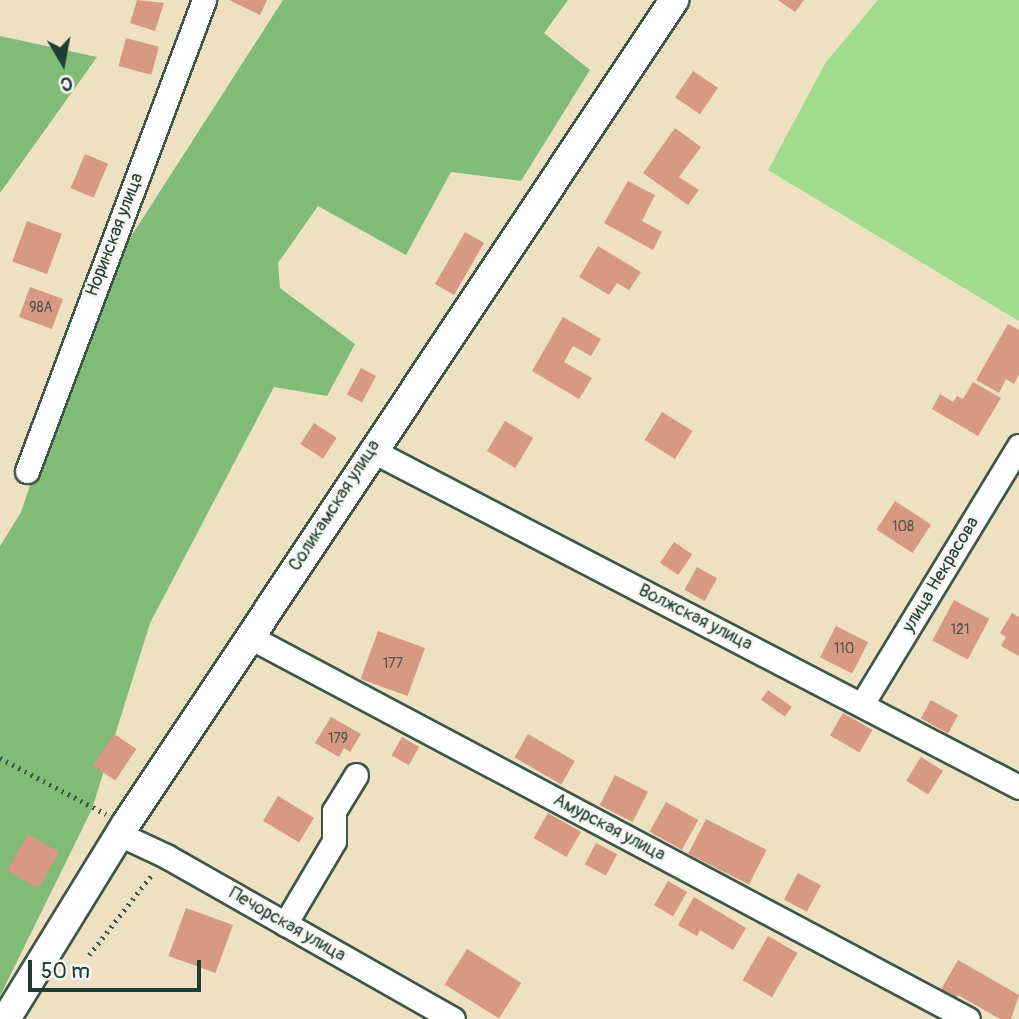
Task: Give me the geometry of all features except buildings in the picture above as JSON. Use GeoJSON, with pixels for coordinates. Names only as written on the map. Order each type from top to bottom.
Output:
{"type":"FeatureCollection","features":[{"type":"Feature","properties":{"kind":"main road","name":"Соликамская улица"},"geometry":{"type":"LineString","coordinates":[[6,1019],[122,829],[371,450],[674,0]]}},
{"type":"Feature","properties":{"kind":"street","name":"Норинская улица"},"geometry":{"type":"LineString","coordinates":[[27,471],[204,0]]}},
{"type":"Feature","properties":{"kind":"street","name":"улица Некрасова"},"geometry":{"type":"LineString","coordinates":[[862,704],[1019,446]]}},
{"type":"Feature","properties":{"kind":"street","name":"Волжская улица"},"geometry":{"type":"LineString","coordinates":[[371,450],[1019,787]]}},
{"type":"Feature","properties":{"kind":"street","name":"Амурская улица"},"geometry":{"type":"LineString","coordinates":[[250,637],[968,1019]]}},
{"type":"Feature","properties":{"kind":"street"},"geometry":{"type":"LineString","coordinates":[[285,923],[334,841],[334,811],[356,775]]}},
{"type":"Feature","properties":{"kind":"street","name":"Печорская улица"},"geometry":{"type":"LineString","coordinates":[[122,829],[453,1019]]}},
{"type":"Feature","properties":{"kind":"path"},"geometry":{"type":"LineString","coordinates":[[0,758],[122,829]]}},
{"type":"Feature","properties":{"kind":"path"},"geometry":{"type":"LineString","coordinates":[[89,955],[166,856]]}},
{"type":"Feature","properties":{"kind":"green space"},"geometry":{"type":"Polygon","coordinates":[[[283,0],[568,0],[544,33],[590,70],[521,181],[451,172],[406,255],[318,206],[278,263],[280,288],[355,344],[327,396],[274,387],[150,623],[92,809],[0,996],[0,546],[21,512],[96,291],[283,0]]]}},
{"type":"Feature","properties":{"kind":"green space"},"geometry":{"type":"Polygon","coordinates":[[[878,0],[1019,0],[1019,321],[768,170],[826,62],[878,0]]]}},
{"type":"Feature","properties":{"kind":"green space"},"geometry":{"type":"Polygon","coordinates":[[[0,36],[97,57],[0,193],[0,36]]]}}]}
